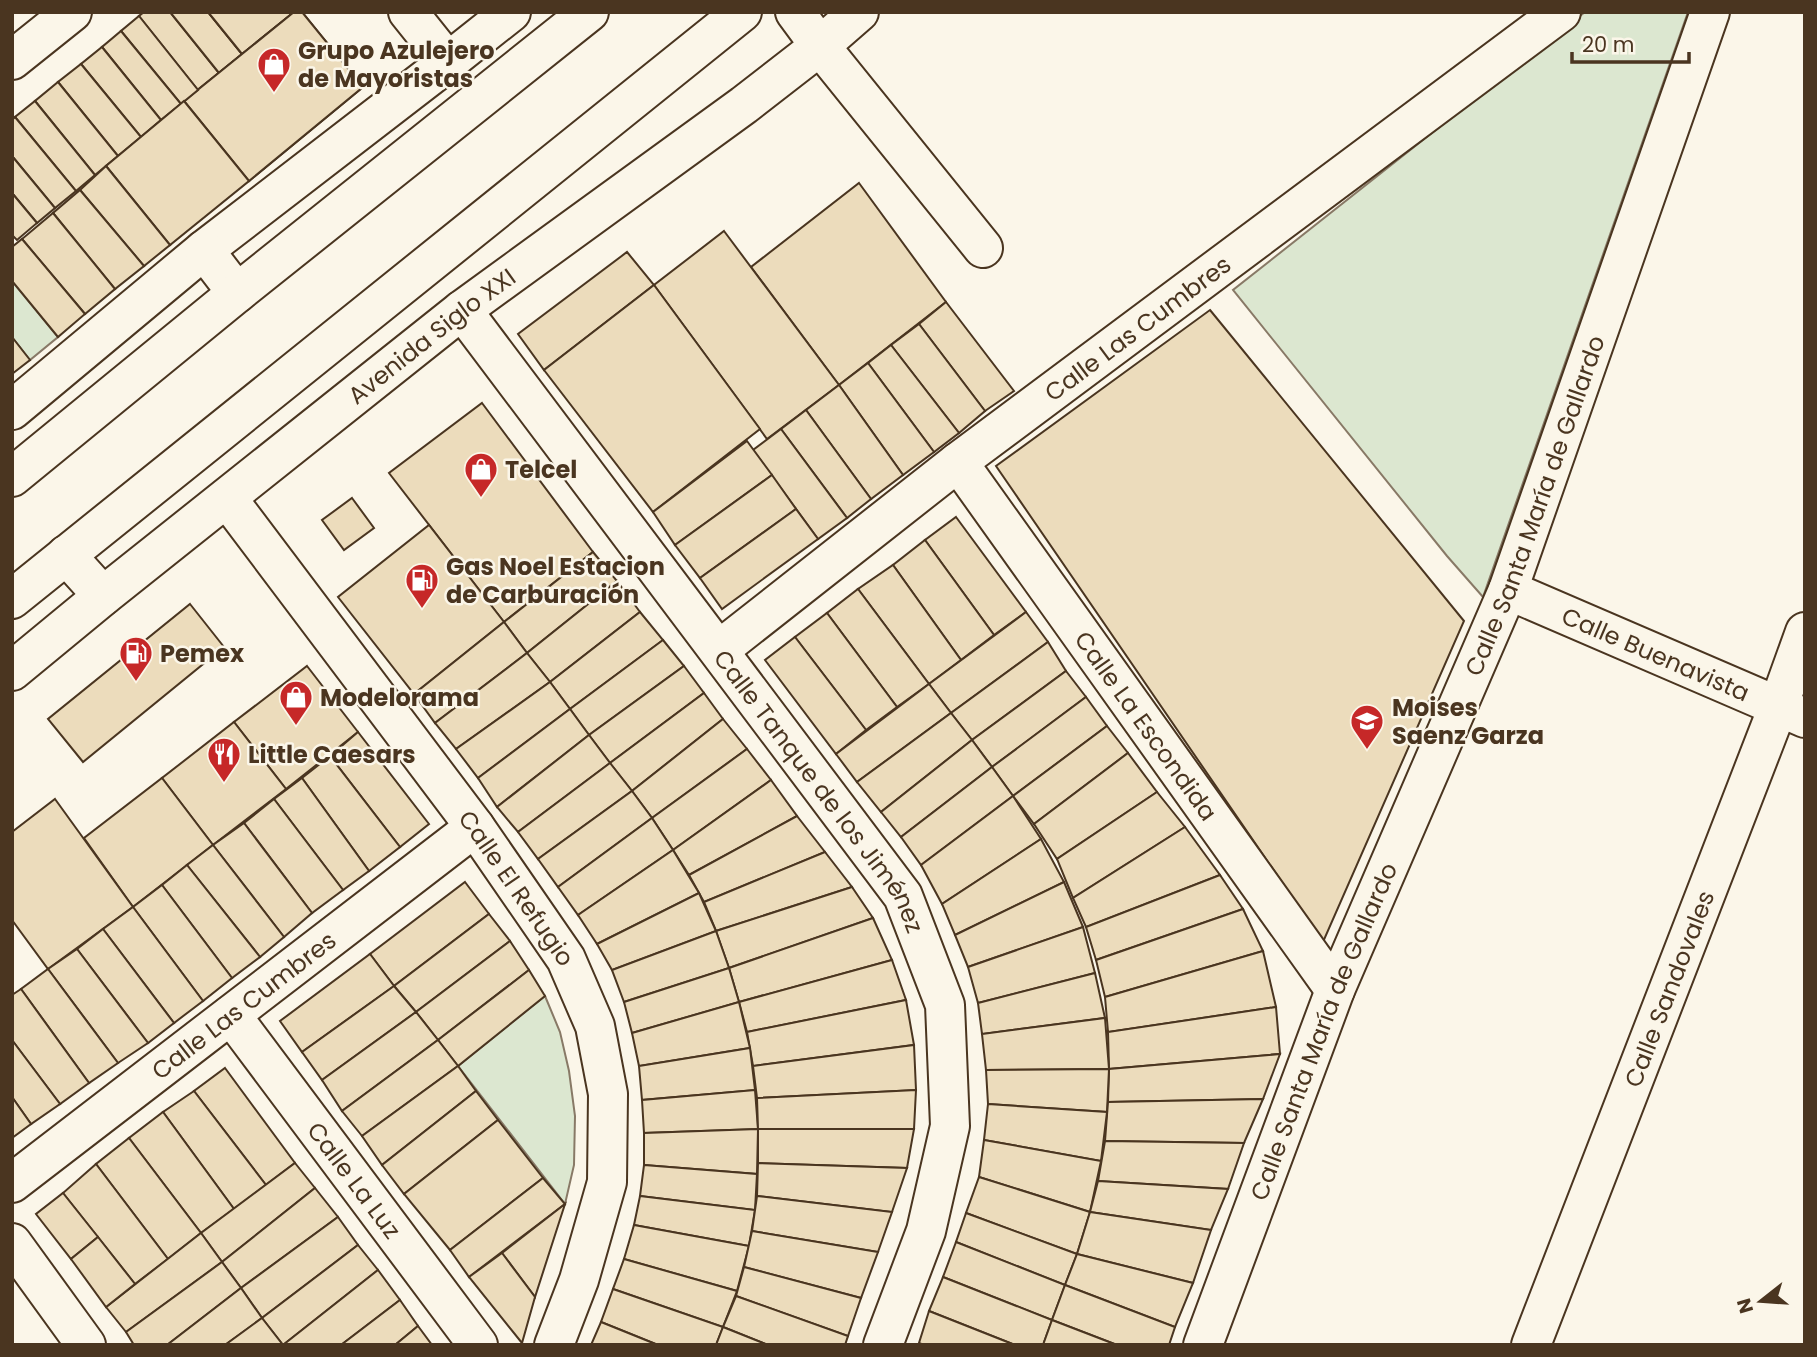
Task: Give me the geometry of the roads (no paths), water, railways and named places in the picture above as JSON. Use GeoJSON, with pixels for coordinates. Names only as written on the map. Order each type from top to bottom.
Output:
{"type":"FeatureCollection","features":[{"type":"Feature","properties":{"kind":"main road"},"geometry":{"type":"LineString","coordinates":[[408,12],[448,62]]}},
{"type":"Feature","properties":{"kind":"main road"},"geometry":{"type":"LineString","coordinates":[[12,410],[204,250],[511,12]]}},
{"type":"Feature","properties":{"kind":"main road"},"geometry":{"type":"LineString","coordinates":[[12,477],[589,12]]}},
{"type":"Feature","properties":{"kind":"main road"},"geometry":{"type":"LineString","coordinates":[[12,599],[742,12]]}},
{"type":"Feature","properties":{"kind":"main road"},"geometry":{"type":"LineString","coordinates":[[795,12],[983,248]]}},
{"type":"Feature","properties":{"kind":"main road","name":"Avenida Siglo XXI"},"geometry":{"type":"LineString","coordinates":[[12,671],[462,310],[744,105],[859,12]]}},
{"type":"Feature","properties":{"kind":"main road","name":"Calle Las Cumbres"},"geometry":{"type":"LineString","coordinates":[[719,650],[958,462],[1561,12]]}},
{"type":"Feature","properties":{"kind":"main road","name":"Calle Santa María de Gallardo"},"geometry":{"type":"LineString","coordinates":[[1203,1345],[1335,990],[1508,590],[1710,12]]}},
{"type":"Feature","properties":{"kind":"main road"},"geometry":{"type":"LineString","coordinates":[[12,60],[52,18]]}},
{"type":"Feature","properties":{"kind":"main road"},"geometry":{"type":"LineString","coordinates":[[204,250],[237,293]]}},
{"type":"Feature","properties":{"kind":"main road","name":"Calle Tanque de los Jiménez"},"geometry":{"type":"LineString","coordinates":[[462,310],[903,896],[945,1005],[950,1126],[926,1231],[883,1345]]}},
{"type":"Feature","properties":{"kind":"main road","name":"Calle La Escondida"},"geometry":{"type":"LineString","coordinates":[[958,462],[1335,990]]}},
{"type":"Feature","properties":{"kind":"main road","name":"Calle El Refugio"},"geometry":{"type":"LineString","coordinates":[[227,498],[475,827],[566,959],[595,1026],[607,1094],[607,1182],[579,1280],[554,1345]]}},
{"type":"Feature","properties":{"kind":"main road"},"geometry":{"type":"LineString","coordinates":[[66,555],[103,596]]}},
{"type":"Feature","properties":{"kind":"main road","name":"Calle Buenavista"},"geometry":{"type":"LineString","coordinates":[[1508,590],[1791,713]]}},
{"type":"Feature","properties":{"kind":"main road","name":"Calle Sandovales"},"geometry":{"type":"LineString","coordinates":[[1531,1345],[1791,713],[1805,632]]}},
{"type":"Feature","properties":{"kind":"main road","name":"Calle Las Cumbres"},"geometry":{"type":"LineString","coordinates":[[12,1183],[475,827]]}},
{"type":"Feature","properties":{"kind":"main road","name":"Calle La Luz"},"geometry":{"type":"LineString","coordinates":[[231,1015],[478,1345]]}},
{"type":"Feature","properties":{"kind":"main road"},"geometry":{"type":"LineString","coordinates":[[12,1243],[86,1345]]}},
{"type":"Feature","properties":{"kind":"place","name":"Grupo Azulejero de Mayoristas"},"geometry":{"type":"Point","coordinates":[274,94]}},
{"type":"Feature","properties":{"kind":"place","name":"Telcel"},"geometry":{"type":"Point","coordinates":[481,499]}},
{"type":"Feature","properties":{"kind":"place","name":"Gas Noel Estacion de Carburación"},"geometry":{"type":"Point","coordinates":[422,610]}},
{"type":"Feature","properties":{"kind":"place","name":"Pemex"},"geometry":{"type":"Point","coordinates":[136,683]}},
{"type":"Feature","properties":{"kind":"place","name":"Modelorama"},"geometry":{"type":"Point","coordinates":[296,727]}},
{"type":"Feature","properties":{"kind":"place","name":"Moises Saenz Garza"},"geometry":{"type":"Point","coordinates":[1367,751]}},
{"type":"Feature","properties":{"kind":"place","name":"Little Caesars"},"geometry":{"type":"Point","coordinates":[224,784]}}]}
